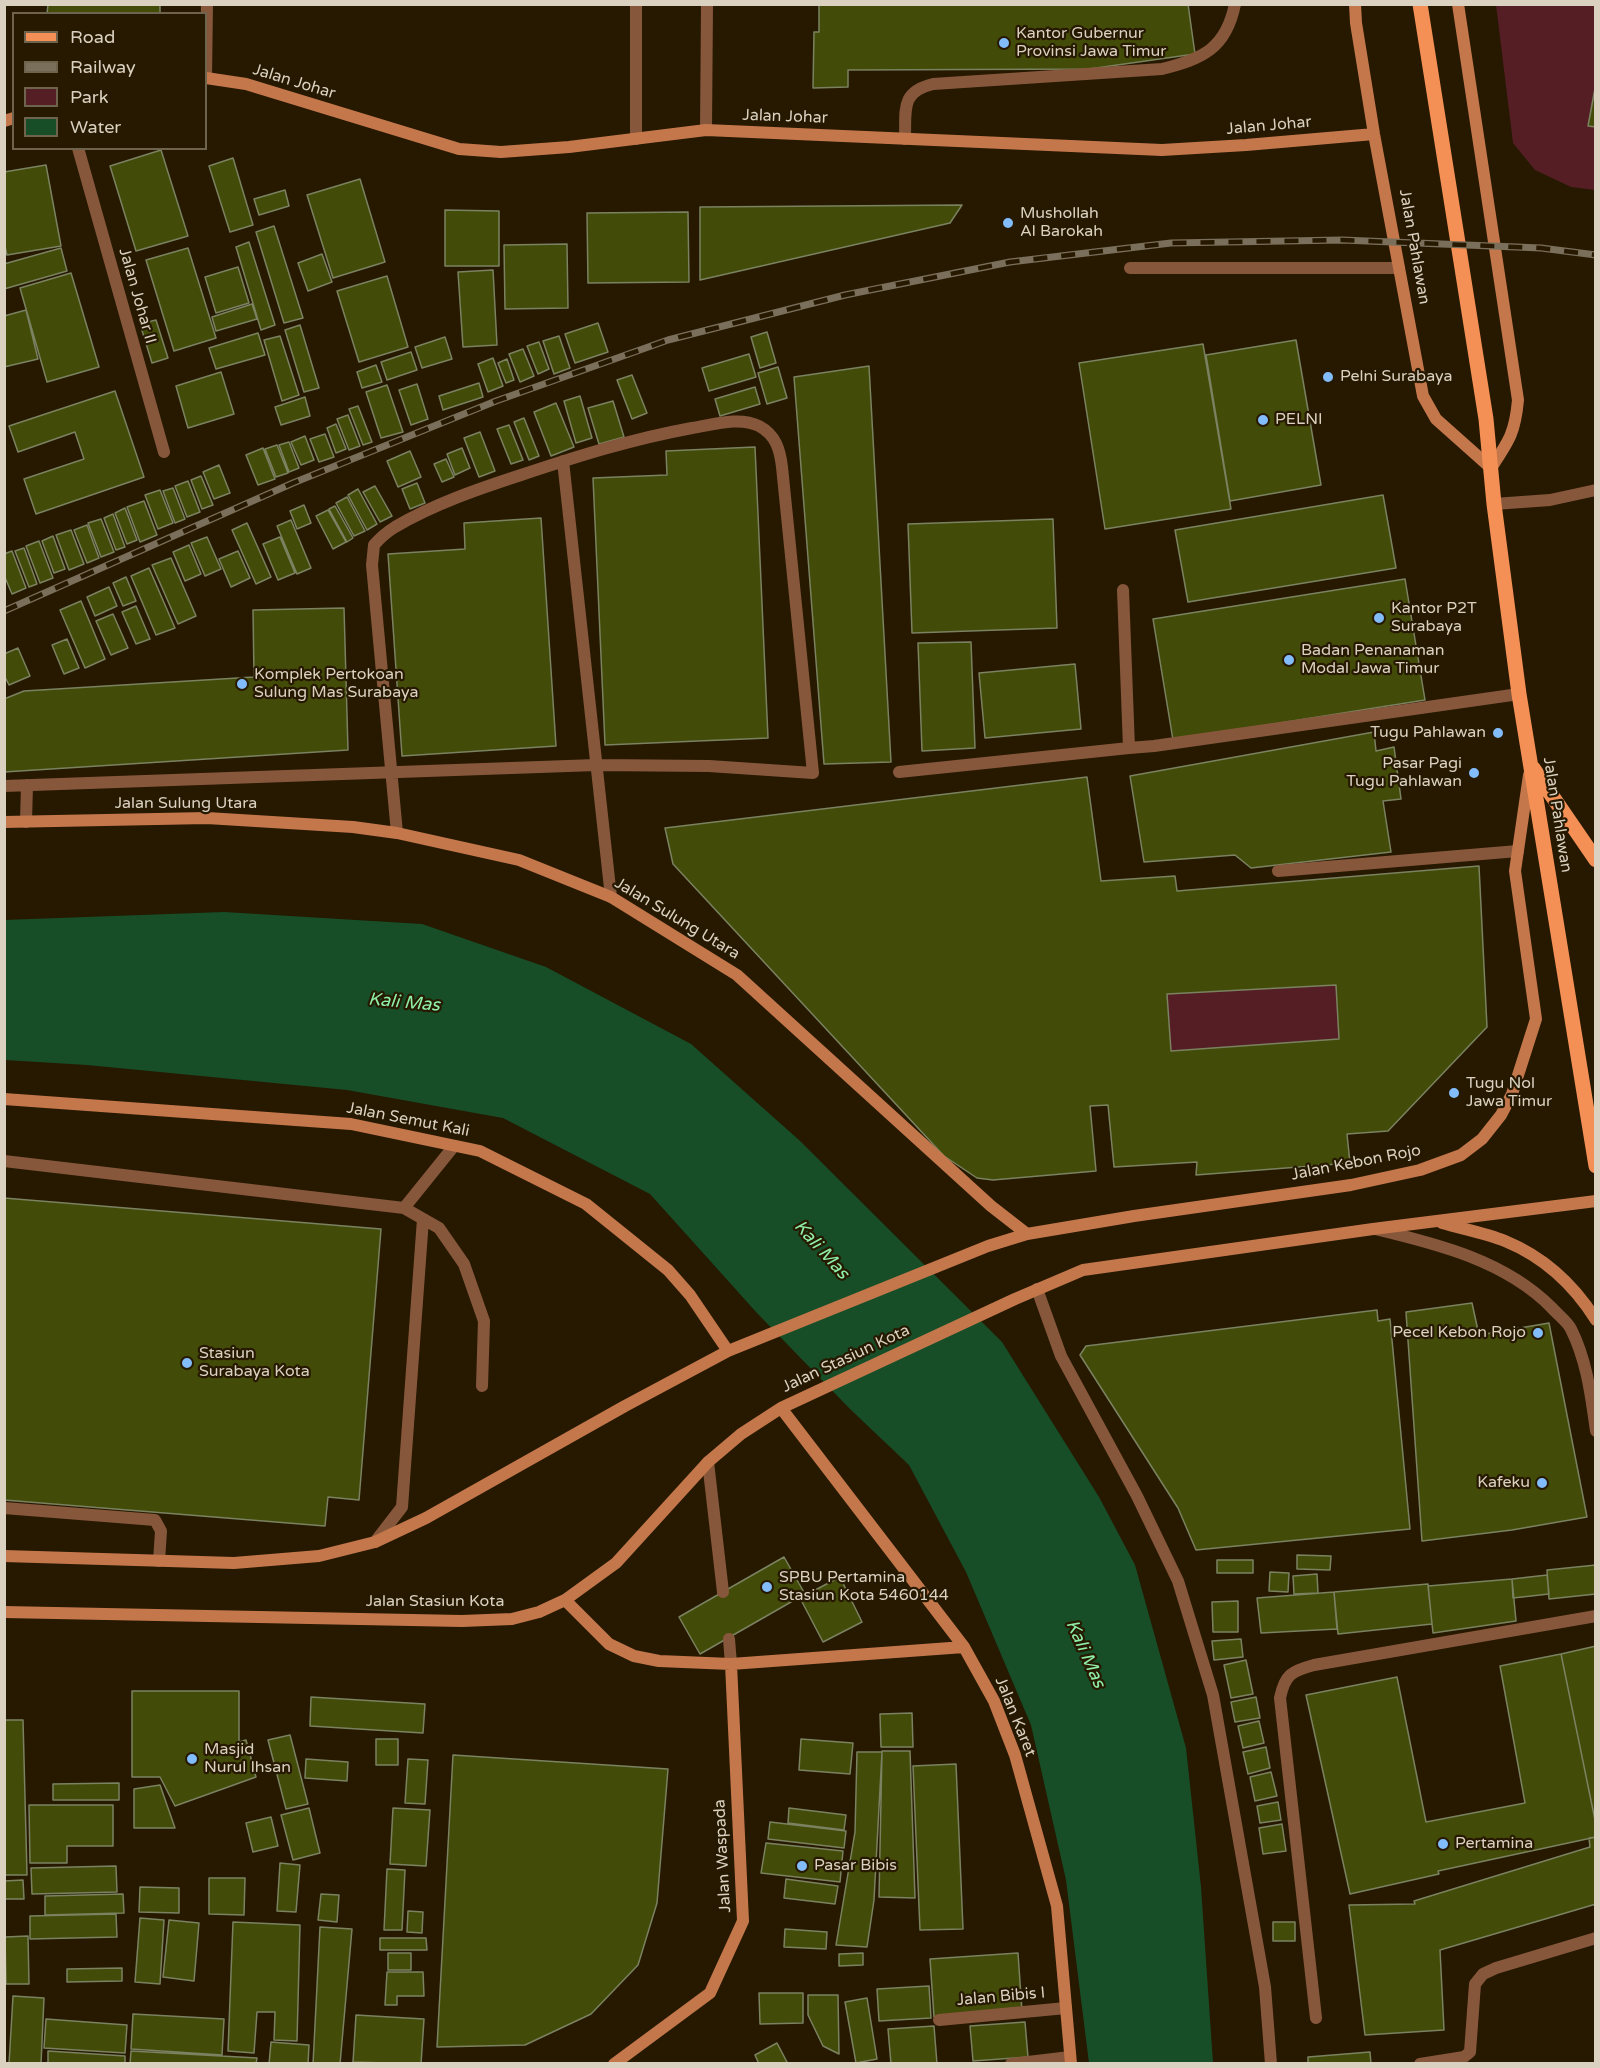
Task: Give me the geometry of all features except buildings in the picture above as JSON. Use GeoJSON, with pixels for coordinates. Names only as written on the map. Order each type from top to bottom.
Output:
{"type":"FeatureCollection","features":[{"type":"Feature","properties":{"kind":"main road","name":"Jalan Pahlawan"},"geometry":{"type":"LineString","coordinates":[[1355,4],[1374,134],[1423,396],[1436,419],[1491,468]]}},
{"type":"Feature","properties":{"kind":"main road","name":"Jalan Pahlawan"},"geometry":{"type":"LineString","coordinates":[[1420,4],[1486,419],[1494,504],[1520,694],[1596,1166]]}},
{"type":"Feature","properties":{"kind":"main road"},"geometry":{"type":"LineString","coordinates":[[1458,4],[1518,400],[1516,424],[1509,441],[1491,468]]}},
{"type":"Feature","properties":{"kind":"main road","name":"Jalan Johar"},"geometry":{"type":"LineString","coordinates":[[207,78],[246,84],[459,149],[501,152],[569,147],[706,130],[1162,150],[1374,134]]}},
{"type":"Feature","properties":{"kind":"main road"},"geometry":{"type":"LineString","coordinates":[[1531,765],[1596,860]]}},
{"type":"Feature","properties":{"kind":"main road","name":"Jalan Kebon Rojo"},"geometry":{"type":"LineString","coordinates":[[728,1351],[988,1246],[1027,1234],[1351,1185],[1420,1170],[1461,1155],[1482,1139],[1501,1114],[1512,1094],[1536,1019],[1515,871],[1531,765]]}},
{"type":"Feature","properties":{"kind":"main road","name":"Jalan Sulung Utara"},"geometry":{"type":"LineString","coordinates":[[4,822],[207,818],[353,827],[397,833],[519,860],[611,897],[737,975],[984,1199],[1027,1234]]}},
{"type":"Feature","properties":{"kind":"main road","name":"Jalan Semut Kali"},"geometry":{"type":"LineString","coordinates":[[4,1100],[351,1124],[480,1151],[586,1204],[668,1270],[690,1295],[728,1351]]}},
{"type":"Feature","properties":{"kind":"main road"},"geometry":{"type":"LineString","coordinates":[[1037,1289],[1083,1270],[1373,1229],[1596,1201]]}},
{"type":"Feature","properties":{"kind":"main road"},"geometry":{"type":"LineString","coordinates":[[1435,1221],[1503,1240],[1530,1253],[1567,1282],[1596,1320]]}},
{"type":"Feature","properties":{"kind":"main road","name":"Jalan Stasiun Kota"},"geometry":{"type":"LineString","coordinates":[[4,1612],[462,1621],[512,1618],[539,1612],[565,1600],[616,1563],[708,1462],[741,1434],[781,1408],[813,1391],[1037,1289]]}},
{"type":"Feature","properties":{"kind":"main road"},"geometry":{"type":"LineString","coordinates":[[4,1556],[234,1563],[319,1556],[375,1542],[426,1518],[728,1351]]}},
{"type":"Feature","properties":{"kind":"main road","name":"Jalan Karet"},"geometry":{"type":"LineString","coordinates":[[781,1408],[964,1647],[994,1701],[1015,1755],[1057,1906],[1071,2060]]}},
{"type":"Feature","properties":{"kind":"main road"},"geometry":{"type":"LineString","coordinates":[[565,1600],[609,1644],[633,1656],[659,1661],[731,1664],[964,1647]]}},
{"type":"Feature","properties":{"kind":"main road","name":"Jalan Waspada"},"geometry":{"type":"LineString","coordinates":[[615,2064],[710,1993],[743,1921],[731,1664]]}},
{"type":"Feature","properties":{"kind":"street"},"geometry":{"type":"LineString","coordinates":[[636,4],[636,139]]}},
{"type":"Feature","properties":{"kind":"street"},"geometry":{"type":"LineString","coordinates":[[706,130],[707,4]]}},
{"type":"Feature","properties":{"kind":"street"},"geometry":{"type":"LineString","coordinates":[[905,139],[908,100],[912,93],[920,87],[945,83],[1162,69],[1190,62],[1209,53],[1223,38],[1232,20],[1235,4]]}},
{"type":"Feature","properties":{"kind":"street","name":"Jalan Johar II"},"geometry":{"type":"LineString","coordinates":[[79,150],[164,452]]}},
{"type":"Feature","properties":{"kind":"street"},"geometry":{"type":"LineString","coordinates":[[1130,268],[1399,268]]}},
{"type":"Feature","properties":{"kind":"street"},"geometry":{"type":"LineString","coordinates":[[4,786],[392,771],[596,765],[709,766],[813,773],[782,467],[779,447],[771,435],[759,426],[742,422],[722,423],[641,437],[468,492],[394,527],[374,545],[372,566],[392,771],[397,833]]}},
{"type":"Feature","properties":{"kind":"street"},"geometry":{"type":"LineString","coordinates":[[563,461],[611,897]]}},
{"type":"Feature","properties":{"kind":"street"},"geometry":{"type":"LineString","coordinates":[[1494,504],[1550,500],[1596,490]]}},
{"type":"Feature","properties":{"kind":"street"},"geometry":{"type":"LineString","coordinates":[[1123,590],[1129,748]]}},
{"type":"Feature","properties":{"kind":"street"},"geometry":{"type":"LineString","coordinates":[[899,772],[1154,746],[1520,694]]}},
{"type":"Feature","properties":{"kind":"street"},"geometry":{"type":"LineString","coordinates":[[26,822],[27,785]]}},
{"type":"Feature","properties":{"kind":"street"},"geometry":{"type":"LineString","coordinates":[[1278,871],[1518,851]]}},
{"type":"Feature","properties":{"kind":"street"},"geometry":{"type":"LineString","coordinates":[[404,1208],[454,1146]]}},
{"type":"Feature","properties":{"kind":"street"},"geometry":{"type":"LineString","coordinates":[[4,1161],[404,1208],[439,1228],[464,1264],[484,1321],[482,1386]]}},
{"type":"Feature","properties":{"kind":"street"},"geometry":{"type":"LineString","coordinates":[[375,1542],[402,1507],[423,1219]]}},
{"type":"Feature","properties":{"kind":"street"},"geometry":{"type":"LineString","coordinates":[[1373,1229],[1428,1242],[1473,1258],[1523,1282],[1544,1300],[1570,1326],[1585,1364],[1596,1431]]}},
{"type":"Feature","properties":{"kind":"street"},"geometry":{"type":"LineString","coordinates":[[1037,1289],[1061,1356],[1137,1496],[1178,1581],[1214,1695],[1265,1987],[1271,2064]]}},
{"type":"Feature","properties":{"kind":"street"},"geometry":{"type":"LineString","coordinates":[[708,1462],[723,1592]]}},
{"type":"Feature","properties":{"kind":"street"},"geometry":{"type":"LineString","coordinates":[[4,1508],[154,1520],[161,1532],[159,1561]]}},
{"type":"Feature","properties":{"kind":"street"},"geometry":{"type":"LineString","coordinates":[[1317,2018],[1280,1698],[1283,1684],[1288,1676],[1297,1670],[1314,1665],[1596,1616]]}},
{"type":"Feature","properties":{"kind":"street"},"geometry":{"type":"LineString","coordinates":[[729,1639],[731,1664]]}},
{"type":"Feature","properties":{"kind":"street"},"geometry":{"type":"LineString","coordinates":[[1420,2064],[1464,2057],[1470,2052],[1475,1984],[1483,1974],[1596,1938]]}},
{"type":"Feature","properties":{"kind":"street","name":"Jalan Bibis I"},"geometry":{"type":"LineString","coordinates":[[939,2020],[1066,2008]]}},
{"type":"Feature","properties":{"kind":"street"},"geometry":{"type":"LineString","coordinates":[[1011,2064],[1071,2060]]}},
{"type":"Feature","properties":{"kind":"green space"},"geometry":{"type":"Polygon","coordinates":[[[1496,5],[1595,5],[1595,190],[1571,187],[1535,170],[1513,143],[1496,5]]]}},
{"type":"Feature","properties":{"kind":"green space"},"geometry":{"type":"Polygon","coordinates":[[[1336,985],[1339,1039],[1171,1051],[1167,994],[1336,985]]]}},
{"type":"Feature","properties":{"kind":"water","name":"Kali Mas"},"geometry":{"type":"Polygon","coordinates":[[[224,912],[422,924],[546,967],[691,1044],[799,1140],[1002,1342],[1099,1497],[1135,1565],[1186,1748],[1201,1887],[1213,2063],[1089,2063],[1066,1880],[1031,1725],[966,1572],[909,1465],[849,1408],[757,1313],[650,1194],[503,1118],[347,1090],[87,1065],[5,1060],[4,920],[224,912]]]}},
{"type":"Feature","properties":{"kind":"railway"},"geometry":{"type":"LineString","coordinates":[[4,611],[293,483],[496,401],[668,340],[845,295],[1010,262],[1171,243],[1342,240],[1541,248],[1596,255]]}},
{"type":"Feature","properties":{"kind":"place","name":"Kantor Gubernur Provinsi Jawa Timur"},"geometry":{"type":"Point","coordinates":[1004,43]}},
{"type":"Feature","properties":{"kind":"place","name":"Mushollah Al Barokah"},"geometry":{"type":"Point","coordinates":[1008,223]}},
{"type":"Feature","properties":{"kind":"place","name":"Pelni Surabaya"},"geometry":{"type":"Point","coordinates":[1328,377]}},
{"type":"Feature","properties":{"kind":"place","name":"PELNI"},"geometry":{"type":"Point","coordinates":[1263,420]}},
{"type":"Feature","properties":{"kind":"place","name":"Kantor P2T Surabaya"},"geometry":{"type":"Point","coordinates":[1379,618]}},
{"type":"Feature","properties":{"kind":"place","name":"Badan Penanaman Modal Jawa Timur"},"geometry":{"type":"Point","coordinates":[1289,660]}},
{"type":"Feature","properties":{"kind":"place","name":"Komplek Pertokoan Sulung Mas Surabaya"},"geometry":{"type":"Point","coordinates":[242,684]}},
{"type":"Feature","properties":{"kind":"place","name":"Tugu Pahlawan"},"geometry":{"type":"Point","coordinates":[1498,733]}},
{"type":"Feature","properties":{"kind":"place","name":"Pasar Pagi Tugu Pahlawan"},"geometry":{"type":"Point","coordinates":[1474,773]}},
{"type":"Feature","properties":{"kind":"place","name":"Tugu Nol Jawa Timur"},"geometry":{"type":"Point","coordinates":[1454,1093]}},
{"type":"Feature","properties":{"kind":"place","name":"Pecel Kebon Rojo"},"geometry":{"type":"Point","coordinates":[1538,1333]}},
{"type":"Feature","properties":{"kind":"place","name":"Stasiun Surabaya Kota"},"geometry":{"type":"Point","coordinates":[187,1363]}},
{"type":"Feature","properties":{"kind":"place","name":"Kafeku"},"geometry":{"type":"Point","coordinates":[1542,1483]}},
{"type":"Feature","properties":{"kind":"place","name":"SPBU Pertamina Stasiun Kota 5460144"},"geometry":{"type":"Point","coordinates":[767,1587]}},
{"type":"Feature","properties":{"kind":"place","name":"Masjid Nurul Ihsan"},"geometry":{"type":"Point","coordinates":[192,1759]}},
{"type":"Feature","properties":{"kind":"place","name":"Pertamina"},"geometry":{"type":"Point","coordinates":[1443,1844]}},
{"type":"Feature","properties":{"kind":"place","name":"Pasar Bibis"},"geometry":{"type":"Point","coordinates":[802,1866]}}]}
